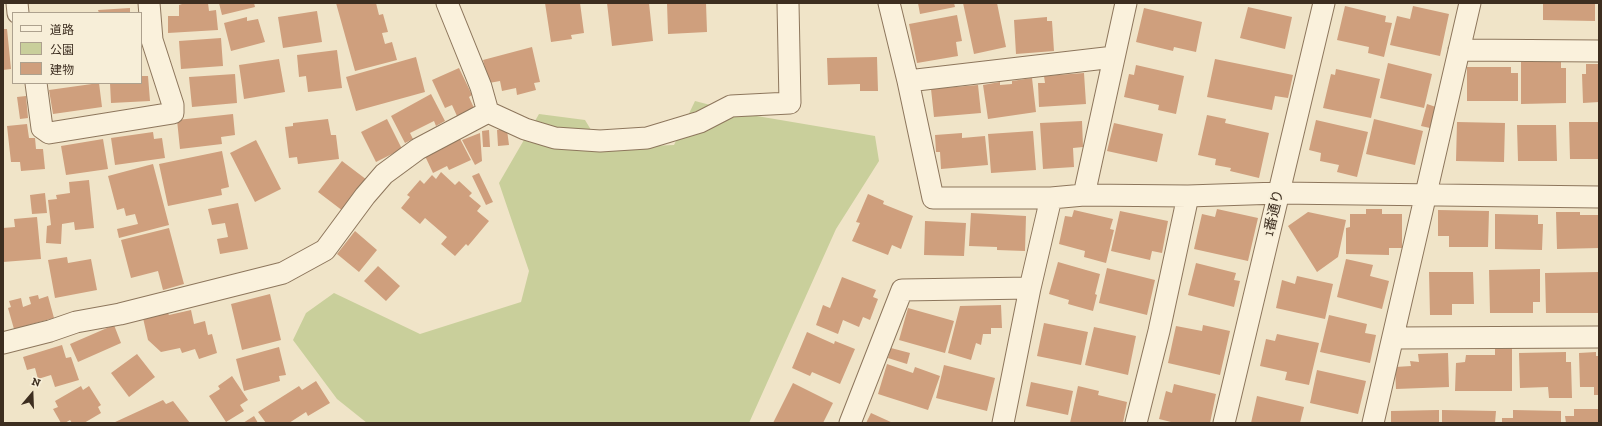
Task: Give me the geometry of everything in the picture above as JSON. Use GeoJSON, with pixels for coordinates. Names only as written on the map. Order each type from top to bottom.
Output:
{"type":"FeatureCollection","features":[{"type":"Feature","properties":{"kind":"street"},"geometry":{"type":"LineString","coordinates":[[36,84],[42,128],[49,133],[172,113],[173,105],[152,40],[149,3]]}},
{"type":"Feature","properties":{"kind":"street"},"geometry":{"type":"LineString","coordinates":[[447,3],[481,88],[488,112],[525,129],[555,138],[600,141],[647,138],[700,122],[731,106],[790,103],[788,3]]}},
{"type":"Feature","properties":{"kind":"street"},"geometry":{"type":"LineString","coordinates":[[889,3],[908,81],[933,198],[1051,198],[1084,195],[1188,196],[1279,193],[1599,197]]}},
{"type":"Feature","properties":{"kind":"street"},"geometry":{"type":"LineString","coordinates":[[1084,195],[1126,3]]}},
{"type":"Feature","properties":{"kind":"street","name":"1番通り"},"geometry":{"type":"LineString","coordinates":[[1224,423],[1324,3]]}},
{"type":"Feature","properties":{"kind":"street"},"geometry":{"type":"LineString","coordinates":[[1373,423],[1470,3]]}},
{"type":"Feature","properties":{"kind":"street"},"geometry":{"type":"LineString","coordinates":[[1459,50],[1599,51]]}},
{"type":"Feature","properties":{"kind":"street"},"geometry":{"type":"LineString","coordinates":[[908,81],[1114,57]]}},
{"type":"Feature","properties":{"kind":"street"},"geometry":{"type":"LineString","coordinates":[[3,344],[76,322],[120,314],[283,273],[325,250],[365,196],[384,174],[418,149],[488,112]]}},
{"type":"Feature","properties":{"kind":"street"},"geometry":{"type":"LineString","coordinates":[[1136,423],[1159,331],[1188,196]]}},
{"type":"Feature","properties":{"kind":"street"},"geometry":{"type":"LineString","coordinates":[[1002,423],[1030,288],[1051,198]]}},
{"type":"Feature","properties":{"kind":"street"},"geometry":{"type":"LineString","coordinates":[[850,423],[902,290],[1030,288]]}},
{"type":"Feature","properties":{"kind":"street"},"geometry":{"type":"LineString","coordinates":[[1392,338],[1599,337]]}},
{"type":"Feature","properties":{"kind":"green space"},"geometry":{"type":"Polygon","coordinates":[[[695,101],[745,114],[875,136],[879,161],[836,229],[749,423],[367,423],[337,399],[293,340],[306,313],[334,293],[420,334],[521,302],[529,271],[499,183],[539,114],[585,120],[602,148],[674,145],[695,101]]]}},
{"type":"Feature","properties":{"kind":"building"},"geometry":{"type":"Polygon","coordinates":[[[182,3],[208,3],[209,11],[216,10],[218,30],[168,33],[168,16],[179,16],[179,5],[182,3]]]}},
{"type":"Feature","properties":{"kind":"building"},"geometry":{"type":"Polygon","coordinates":[[[219,3],[254,3],[255,7],[222,15],[219,3]]]}},
{"type":"Feature","properties":{"kind":"building"},"geometry":{"type":"Polygon","coordinates":[[[336,3],[376,3],[379,15],[383,14],[388,32],[382,33],[385,44],[392,42],[397,60],[355,71],[336,3]]]}},
{"type":"Feature","properties":{"kind":"building"},"geometry":{"type":"Polygon","coordinates":[[[545,3],[580,3],[584,33],[571,35],[572,39],[551,42],[545,3]]]}},
{"type":"Feature","properties":{"kind":"building"},"geometry":{"type":"Polygon","coordinates":[[[607,3],[649,3],[653,41],[612,46],[607,3]]]}},
{"type":"Feature","properties":{"kind":"building"},"geometry":{"type":"Polygon","coordinates":[[[667,3],[706,3],[707,32],[668,34],[667,3]]]}},
{"type":"Feature","properties":{"kind":"building"},"geometry":{"type":"Polygon","coordinates":[[[918,3],[954,3],[955,7],[920,14],[918,3]]]}},
{"type":"Feature","properties":{"kind":"building"},"geometry":{"type":"Polygon","coordinates":[[[963,3],[997,3],[1006,47],[974,54],[963,3]]]}},
{"type":"Feature","properties":{"kind":"building"},"geometry":{"type":"Polygon","coordinates":[[[1543,3],[1595,3],[1595,21],[1543,20],[1543,3]]]}},
{"type":"Feature","properties":{"kind":"building"},"geometry":{"type":"Polygon","coordinates":[[[1345,6],[1386,16],[1385,22],[1392,23],[1384,57],[1368,53],[1369,47],[1337,40],[1345,6]]]}},
{"type":"Feature","properties":{"kind":"building"},"geometry":{"type":"Polygon","coordinates":[[[1413,6],[1449,14],[1440,56],[1390,45],[1397,16],[1410,19],[1413,6]]]}},
{"type":"Feature","properties":{"kind":"building"},"geometry":{"type":"Polygon","coordinates":[[[1248,7],[1292,17],[1285,49],[1240,38],[1248,7]]]}},
{"type":"Feature","properties":{"kind":"building"},"geometry":{"type":"Polygon","coordinates":[[[130,8],[130,12],[99,12],[98,10],[130,8]]]}},
{"type":"Feature","properties":{"kind":"building"},"geometry":{"type":"Polygon","coordinates":[[[1144,8],[1202,22],[1196,52],[1174,47],[1173,51],[1136,42],[1144,8]]]}},
{"type":"Feature","properties":{"kind":"building"},"geometry":{"type":"Polygon","coordinates":[[[317,11],[322,42],[283,48],[278,17],[317,11]]]}},
{"type":"Feature","properties":{"kind":"building"},"geometry":{"type":"Polygon","coordinates":[[[957,15],[962,41],[956,42],[958,56],[917,63],[909,24],[957,15]]]}},
{"type":"Feature","properties":{"kind":"building"},"geometry":{"type":"Polygon","coordinates":[[[247,17],[247,21],[258,19],[265,42],[231,51],[224,23],[247,17]]]}},
{"type":"Feature","properties":{"kind":"building"},"geometry":{"type":"Polygon","coordinates":[[[1047,17],[1047,21],[1052,21],[1054,51],[1016,54],[1014,20],[1047,17]]]}},
{"type":"Feature","properties":{"kind":"building"},"geometry":{"type":"Polygon","coordinates":[[[3,29],[7,29],[11,69],[3,70],[3,29]]]}},
{"type":"Feature","properties":{"kind":"building"},"geometry":{"type":"Polygon","coordinates":[[[221,38],[223,66],[181,69],[179,41],[221,38]]]}},
{"type":"Feature","properties":{"kind":"building"},"geometry":{"type":"Polygon","coordinates":[[[532,47],[540,82],[534,83],[536,90],[517,95],[516,88],[502,91],[500,81],[489,83],[483,60],[532,47]]]}},
{"type":"Feature","properties":{"kind":"building"},"geometry":{"type":"Polygon","coordinates":[[[337,50],[342,88],[308,92],[306,76],[299,77],[297,55],[337,50]]]}},
{"type":"Feature","properties":{"kind":"building"},"geometry":{"type":"Polygon","coordinates":[[[416,57],[425,92],[356,111],[346,77],[416,57]]]}},
{"type":"Feature","properties":{"kind":"building"},"geometry":{"type":"Polygon","coordinates":[[[877,57],[878,91],[860,91],[860,84],[828,85],[827,58],[877,57]]]}},
{"type":"Feature","properties":{"kind":"building"},"geometry":{"type":"Polygon","coordinates":[[[279,59],[285,92],[244,99],[239,65],[279,59]]]}},
{"type":"Feature","properties":{"kind":"building"},"geometry":{"type":"Polygon","coordinates":[[[1215,59],[1293,75],[1288,98],[1275,96],[1272,110],[1207,97],[1215,59]]]}},
{"type":"Feature","properties":{"kind":"building"},"geometry":{"type":"Polygon","coordinates":[[[1521,62],[1561,62],[1561,68],[1566,68],[1566,103],[1521,104],[1521,62]]]}},
{"type":"Feature","properties":{"kind":"building"},"geometry":{"type":"Polygon","coordinates":[[[1388,63],[1432,74],[1424,108],[1380,98],[1388,63]]]}},
{"type":"Feature","properties":{"kind":"building"},"geometry":{"type":"Polygon","coordinates":[[[1586,64],[1599,64],[1599,102],[1583,103],[1582,74],[1586,74],[1586,64]]]}},
{"type":"Feature","properties":{"kind":"building"},"geometry":{"type":"Polygon","coordinates":[[[1136,65],[1184,76],[1176,114],[1158,110],[1159,105],[1124,97],[1129,74],[1134,75],[1136,65]]]}},
{"type":"Feature","properties":{"kind":"building"},"geometry":{"type":"Polygon","coordinates":[[[1467,67],[1511,67],[1511,73],[1518,73],[1518,101],[1467,101],[1467,67]]]}},
{"type":"Feature","properties":{"kind":"building"},"geometry":{"type":"Polygon","coordinates":[[[459,68],[472,95],[469,97],[474,108],[457,116],[452,105],[445,108],[432,80],[459,68]]]}},
{"type":"Feature","properties":{"kind":"building"},"geometry":{"type":"Polygon","coordinates":[[[1336,69],[1380,79],[1371,118],[1323,108],[1331,74],[1335,75],[1336,69]]]}},
{"type":"Feature","properties":{"kind":"building"},"geometry":{"type":"Polygon","coordinates":[[[1084,73],[1086,104],[1039,107],[1038,83],[1045,83],[1044,76],[1084,73]]]}},
{"type":"Feature","properties":{"kind":"building"},"geometry":{"type":"Polygon","coordinates":[[[235,74],[237,103],[192,107],[189,77],[235,74]]]}},
{"type":"Feature","properties":{"kind":"building"},"geometry":{"type":"Polygon","coordinates":[[[142,76],[148,76],[150,101],[111,103],[110,84],[142,84],[142,76]]]}},
{"type":"Feature","properties":{"kind":"building"},"geometry":{"type":"Polygon","coordinates":[[[1032,78],[1036,112],[988,119],[983,85],[1000,82],[1000,85],[1012,84],[1012,81],[1032,78]]]}},
{"type":"Feature","properties":{"kind":"building"},"geometry":{"type":"Polygon","coordinates":[[[99,84],[102,107],[53,114],[49,90],[99,84]]]}},
{"type":"Feature","properties":{"kind":"building"},"geometry":{"type":"Polygon","coordinates":[[[978,85],[981,113],[934,117],[931,89],[978,85]]]}},
{"type":"Feature","properties":{"kind":"building"},"geometry":{"type":"Polygon","coordinates":[[[431,94],[445,121],[436,126],[434,121],[410,133],[413,139],[405,143],[391,116],[431,94]]]}},
{"type":"Feature","properties":{"kind":"building"},"geometry":{"type":"Polygon","coordinates":[[[26,96],[28,118],[20,119],[17,97],[26,96]]]}},
{"type":"Feature","properties":{"kind":"building"},"geometry":{"type":"Polygon","coordinates":[[[1427,104],[1436,107],[1430,128],[1421,126],[1427,104]]]}},
{"type":"Feature","properties":{"kind":"building"},"geometry":{"type":"Polygon","coordinates":[[[233,114],[235,135],[221,137],[222,144],[180,149],[177,120],[233,114]]]}},
{"type":"Feature","properties":{"kind":"building"},"geometry":{"type":"Polygon","coordinates":[[[1207,115],[1226,119],[1225,123],[1269,133],[1259,178],[1230,171],[1231,168],[1215,165],[1216,159],[1198,155],[1207,115]]]}},
{"type":"Feature","properties":{"kind":"building"},"geometry":{"type":"Polygon","coordinates":[[[328,119],[331,135],[336,135],[339,159],[298,164],[297,157],[289,158],[285,127],[293,126],[293,123],[328,119]]]}},
{"type":"Feature","properties":{"kind":"building"},"geometry":{"type":"Polygon","coordinates":[[[387,119],[402,149],[376,162],[361,132],[387,119]]]}},
{"type":"Feature","properties":{"kind":"building"},"geometry":{"type":"Polygon","coordinates":[[[1374,119],[1423,131],[1415,165],[1366,154],[1374,119]]]}},
{"type":"Feature","properties":{"kind":"building"},"geometry":{"type":"Polygon","coordinates":[[[1316,120],[1368,132],[1357,177],[1337,172],[1339,165],[1320,161],[1321,153],[1309,150],[1316,120]]]}},
{"type":"Feature","properties":{"kind":"building"},"geometry":{"type":"Polygon","coordinates":[[[1082,121],[1083,147],[1073,148],[1074,167],[1043,169],[1040,123],[1082,121]]]}},
{"type":"Feature","properties":{"kind":"building"},"geometry":{"type":"Polygon","coordinates":[[[1457,122],[1505,123],[1504,162],[1456,161],[1457,122]]]}},
{"type":"Feature","properties":{"kind":"building"},"geometry":{"type":"Polygon","coordinates":[[[1569,122],[1599,122],[1599,159],[1570,159],[1569,122]]]}},
{"type":"Feature","properties":{"kind":"building"},"geometry":{"type":"Polygon","coordinates":[[[1114,123],[1163,134],[1157,162],[1107,151],[1114,123]]]}},
{"type":"Feature","properties":{"kind":"building"},"geometry":{"type":"Polygon","coordinates":[[[27,124],[29,138],[35,138],[36,149],[43,149],[45,169],[21,171],[20,162],[11,162],[7,126],[27,124]]]}},
{"type":"Feature","properties":{"kind":"building"},"geometry":{"type":"Polygon","coordinates":[[[1517,125],[1556,125],[1557,161],[1518,161],[1517,125]]]}},
{"type":"Feature","properties":{"kind":"building"},"geometry":{"type":"Polygon","coordinates":[[[489,130],[490,147],[483,147],[482,131],[489,130]]]}},
{"type":"Feature","properties":{"kind":"building"},"geometry":{"type":"Polygon","coordinates":[[[497,130],[507,130],[509,145],[498,146],[497,130]]]}},
{"type":"Feature","properties":{"kind":"building"},"geometry":{"type":"Polygon","coordinates":[[[1033,131],[1036,170],[991,173],[988,134],[1033,131]]]}},
{"type":"Feature","properties":{"kind":"building"},"geometry":{"type":"Polygon","coordinates":[[[153,132],[154,139],[162,138],[165,158],[115,165],[111,138],[153,132]]]}},
{"type":"Feature","properties":{"kind":"building"},"geometry":{"type":"Polygon","coordinates":[[[480,133],[482,161],[475,165],[462,140],[480,133]]]}},
{"type":"Feature","properties":{"kind":"building"},"geometry":{"type":"Polygon","coordinates":[[[962,133],[962,138],[985,136],[988,165],[941,169],[940,152],[936,152],[935,135],[962,133]]]}},
{"type":"Feature","properties":{"kind":"building"},"geometry":{"type":"Polygon","coordinates":[[[458,135],[471,160],[449,170],[447,166],[433,173],[425,156],[458,135]]]}},
{"type":"Feature","properties":{"kind":"building"},"geometry":{"type":"Polygon","coordinates":[[[103,139],[108,169],[66,175],[61,146],[103,139]]]}},
{"type":"Feature","properties":{"kind":"building"},"geometry":{"type":"Polygon","coordinates":[[[256,140],[281,189],[255,202],[230,153],[256,140]]]}},
{"type":"Feature","properties":{"kind":"building"},"geometry":{"type":"Polygon","coordinates":[[[222,151],[229,187],[221,189],[222,195],[168,206],[159,164],[222,151]]]}},
{"type":"Feature","properties":{"kind":"building"},"geometry":{"type":"Polygon","coordinates":[[[342,161],[367,180],[343,211],[318,192],[342,161]]]}},
{"type":"Feature","properties":{"kind":"building"},"geometry":{"type":"Polygon","coordinates":[[[153,164],[169,225],[119,238],[117,229],[138,224],[135,214],[126,216],[124,208],[117,210],[108,176],[153,164]]]}},
{"type":"Feature","properties":{"kind":"building"},"geometry":{"type":"Polygon","coordinates":[[[441,172],[455,185],[459,181],[472,193],[469,196],[481,206],[477,211],[489,221],[468,246],[466,244],[455,256],[441,244],[447,237],[425,218],[420,224],[401,208],[410,197],[407,195],[420,180],[424,184],[432,175],[436,179],[441,172]]]}},
{"type":"Feature","properties":{"kind":"building"},"geometry":{"type":"Polygon","coordinates":[[[479,173],[493,202],[486,205],[472,176],[479,173]]]}},
{"type":"Feature","properties":{"kind":"building"},"geometry":{"type":"Polygon","coordinates":[[[89,180],[94,228],[75,230],[74,222],[62,224],[61,244],[46,243],[47,226],[51,225],[48,200],[57,199],[56,195],[70,193],[69,182],[89,180]]]}},
{"type":"Feature","properties":{"kind":"building"},"geometry":{"type":"Polygon","coordinates":[[[45,193],[47,213],[32,214],[30,195],[45,193]]]}},
{"type":"Feature","properties":{"kind":"building"},"geometry":{"type":"Polygon","coordinates":[[[868,194],[884,201],[883,204],[913,216],[901,249],[892,245],[888,255],[852,241],[860,223],[856,222],[868,194]]]}},
{"type":"Feature","properties":{"kind":"building"},"geometry":{"type":"Polygon","coordinates":[[[238,203],[248,249],[220,254],[217,239],[228,237],[225,223],[212,225],[208,209],[238,203]]]}},
{"type":"Feature","properties":{"kind":"building"},"geometry":{"type":"Polygon","coordinates":[[[1217,209],[1258,218],[1248,261],[1194,249],[1202,214],[1215,217],[1217,209]]]}},
{"type":"Feature","properties":{"kind":"building"},"geometry":{"type":"Polygon","coordinates":[[[1366,209],[1382,209],[1382,214],[1402,214],[1402,248],[1389,248],[1389,255],[1346,254],[1346,228],[1350,227],[1350,214],[1366,214],[1366,209]]]}},
{"type":"Feature","properties":{"kind":"building"},"geometry":{"type":"Polygon","coordinates":[[[1074,210],[1113,219],[1110,229],[1114,230],[1106,263],[1084,257],[1085,251],[1059,244],[1065,216],[1072,217],[1074,210]]]}},
{"type":"Feature","properties":{"kind":"building"},"geometry":{"type":"Polygon","coordinates":[[[1438,210],[1489,211],[1488,247],[1449,247],[1449,236],[1438,236],[1438,210]]]}},
{"type":"Feature","properties":{"kind":"building"},"geometry":{"type":"Polygon","coordinates":[[[1120,211],[1168,221],[1162,253],[1152,251],[1150,260],[1111,251],[1120,211]]]}},
{"type":"Feature","properties":{"kind":"building"},"geometry":{"type":"Polygon","coordinates":[[[1308,212],[1346,220],[1338,257],[1317,272],[1288,226],[1308,212]]]}},
{"type":"Feature","properties":{"kind":"building"},"geometry":{"type":"Polygon","coordinates":[[[1556,212],[1580,212],[1580,215],[1599,215],[1599,248],[1557,249],[1556,212]]]}},
{"type":"Feature","properties":{"kind":"building"},"geometry":{"type":"Polygon","coordinates":[[[971,213],[1026,216],[1025,251],[997,250],[997,247],[969,246],[971,213]]]}},
{"type":"Feature","properties":{"kind":"building"},"geometry":{"type":"Polygon","coordinates":[[[1495,214],[1538,215],[1538,224],[1543,224],[1542,250],[1495,249],[1495,214]]]}},
{"type":"Feature","properties":{"kind":"building"},"geometry":{"type":"Polygon","coordinates":[[[37,217],[41,259],[3,262],[3,228],[15,227],[14,219],[37,217]]]}},
{"type":"Feature","properties":{"kind":"building"},"geometry":{"type":"Polygon","coordinates":[[[925,221],[966,223],[964,256],[924,255],[925,221]]]}},
{"type":"Feature","properties":{"kind":"building"},"geometry":{"type":"Polygon","coordinates":[[[169,228],[184,284],[163,290],[158,271],[131,278],[121,240],[169,228]]]}},
{"type":"Feature","properties":{"kind":"building"},"geometry":{"type":"Polygon","coordinates":[[[355,231],[377,250],[359,272],[337,254],[355,231]]]}},
{"type":"Feature","properties":{"kind":"building"},"geometry":{"type":"Polygon","coordinates":[[[67,257],[68,263],[91,259],[97,290],[55,298],[48,260],[67,257]]]}},
{"type":"Feature","properties":{"kind":"building"},"geometry":{"type":"Polygon","coordinates":[[[1346,259],[1373,265],[1370,276],[1389,281],[1382,309],[1337,297],[1346,259]]]}},
{"type":"Feature","properties":{"kind":"building"},"geometry":{"type":"Polygon","coordinates":[[[1058,262],[1100,274],[1093,311],[1068,304],[1069,300],[1049,294],[1058,262]]]}},
{"type":"Feature","properties":{"kind":"building"},"geometry":{"type":"Polygon","coordinates":[[[1196,263],[1236,273],[1234,280],[1240,281],[1234,307],[1188,295],[1196,263]]]}},
{"type":"Feature","properties":{"kind":"building"},"geometry":{"type":"Polygon","coordinates":[[[378,266],[400,286],[386,301],[364,281],[378,266]]]}},
{"type":"Feature","properties":{"kind":"building"},"geometry":{"type":"Polygon","coordinates":[[[1107,268],[1155,280],[1147,315],[1099,303],[1107,268]]]}},
{"type":"Feature","properties":{"kind":"building"},"geometry":{"type":"Polygon","coordinates":[[[1540,269],[1540,302],[1533,302],[1533,313],[1490,313],[1489,270],[1540,269]]]}},
{"type":"Feature","properties":{"kind":"building"},"geometry":{"type":"Polygon","coordinates":[[[1429,272],[1473,272],[1474,304],[1452,304],[1452,315],[1430,315],[1429,272]]]}},
{"type":"Feature","properties":{"kind":"building"},"geometry":{"type":"Polygon","coordinates":[[[1599,272],[1599,313],[1546,313],[1545,273],[1599,272]]]}},
{"type":"Feature","properties":{"kind":"building"},"geometry":{"type":"Polygon","coordinates":[[[1297,276],[1333,284],[1325,319],[1276,308],[1282,280],[1295,284],[1297,276]]]}},
{"type":"Feature","properties":{"kind":"building"},"geometry":{"type":"Polygon","coordinates":[[[842,277],[876,290],[873,297],[878,299],[870,320],[863,317],[859,327],[843,320],[838,334],[816,325],[823,305],[830,308],[842,277]]]}},
{"type":"Feature","properties":{"kind":"building"},"geometry":{"type":"Polygon","coordinates":[[[270,294],[281,340],[242,350],[231,304],[270,294]]]}},
{"type":"Feature","properties":{"kind":"building"},"geometry":{"type":"Polygon","coordinates":[[[38,295],[39,299],[48,296],[54,318],[14,329],[8,308],[11,307],[9,301],[21,298],[23,307],[31,304],[29,297],[38,295]]]}},
{"type":"Feature","properties":{"kind":"building"},"geometry":{"type":"Polygon","coordinates":[[[1001,305],[1002,328],[991,328],[991,334],[983,334],[981,345],[976,343],[971,360],[948,353],[960,306],[1001,305]]]}},
{"type":"Feature","properties":{"kind":"building"},"geometry":{"type":"Polygon","coordinates":[[[908,308],[954,321],[945,353],[899,340],[908,308]]]}},
{"type":"Feature","properties":{"kind":"building"},"geometry":{"type":"Polygon","coordinates":[[[191,310],[194,324],[205,321],[208,335],[212,334],[217,353],[199,359],[195,349],[182,353],[180,348],[161,352],[148,340],[143,318],[167,312],[169,315],[191,310]]]}},
{"type":"Feature","properties":{"kind":"building"},"geometry":{"type":"Polygon","coordinates":[[[1329,315],[1367,324],[1365,333],[1376,335],[1370,363],[1320,352],[1329,315]]]}},
{"type":"Feature","properties":{"kind":"building"},"geometry":{"type":"Polygon","coordinates":[[[1044,323],[1088,332],[1081,365],[1037,356],[1044,323]]]}},
{"type":"Feature","properties":{"kind":"building"},"geometry":{"type":"Polygon","coordinates":[[[114,325],[121,343],[78,362],[70,344],[114,325]]]}},
{"type":"Feature","properties":{"kind":"building"},"geometry":{"type":"Polygon","coordinates":[[[1203,325],[1230,331],[1220,375],[1168,363],[1176,326],[1202,331],[1203,325]]]}},
{"type":"Feature","properties":{"kind":"building"},"geometry":{"type":"Polygon","coordinates":[[[1094,327],[1136,336],[1128,375],[1085,365],[1094,327]]]}},
{"type":"Feature","properties":{"kind":"building"},"geometry":{"type":"Polygon","coordinates":[[[807,332],[834,344],[835,341],[855,349],[840,384],[812,372],[810,376],[792,368],[807,332]]]}},
{"type":"Feature","properties":{"kind":"building"},"geometry":{"type":"Polygon","coordinates":[[[1277,334],[1319,343],[1309,385],[1285,380],[1287,372],[1260,366],[1266,339],[1275,341],[1277,334]]]}},
{"type":"Feature","properties":{"kind":"building"},"geometry":{"type":"Polygon","coordinates":[[[62,345],[66,358],[71,357],[79,380],[55,387],[51,375],[38,379],[35,368],[27,370],[23,357],[62,345]]]}},
{"type":"Feature","properties":{"kind":"building"},"geometry":{"type":"Polygon","coordinates":[[[279,347],[286,375],[279,376],[280,381],[244,391],[236,359],[279,347]]]}},
{"type":"Feature","properties":{"kind":"building"},"geometry":{"type":"Polygon","coordinates":[[[891,348],[910,353],[907,364],[888,358],[891,348]]]}},
{"type":"Feature","properties":{"kind":"building"},"geometry":{"type":"Polygon","coordinates":[[[1512,348],[1512,391],[1455,391],[1456,363],[1465,362],[1466,355],[1495,355],[1495,349],[1512,348]]]}},
{"type":"Feature","properties":{"kind":"building"},"geometry":{"type":"Polygon","coordinates":[[[1566,352],[1566,362],[1571,362],[1572,398],[1549,398],[1548,387],[1520,388],[1519,353],[1566,352]]]}},
{"type":"Feature","properties":{"kind":"building"},"geometry":{"type":"Polygon","coordinates":[[[1596,352],[1596,356],[1599,356],[1599,395],[1594,395],[1594,387],[1580,387],[1579,353],[1596,352]]]}},
{"type":"Feature","properties":{"kind":"building"},"geometry":{"type":"Polygon","coordinates":[[[1448,353],[1449,387],[1396,389],[1395,367],[1411,366],[1410,361],[1419,362],[1418,354],[1448,353]]]}},
{"type":"Feature","properties":{"kind":"building"},"geometry":{"type":"Polygon","coordinates":[[[137,354],[155,377],[129,397],[111,373],[137,354]]]}},
{"type":"Feature","properties":{"kind":"building"},"geometry":{"type":"Polygon","coordinates":[[[887,364],[913,373],[915,367],[940,376],[928,410],[878,394],[887,364]]]}},
{"type":"Feature","properties":{"kind":"building"},"geometry":{"type":"Polygon","coordinates":[[[944,365],[995,378],[987,411],[936,398],[944,365]]]}},
{"type":"Feature","properties":{"kind":"building"},"geometry":{"type":"Polygon","coordinates":[[[1317,370],[1366,381],[1358,414],[1310,403],[1317,370]]]}},
{"type":"Feature","properties":{"kind":"building"},"geometry":{"type":"Polygon","coordinates":[[[232,376],[248,400],[240,405],[244,411],[226,422],[209,396],[220,389],[218,386],[232,376]]]}},
{"type":"Feature","properties":{"kind":"building"},"geometry":{"type":"Polygon","coordinates":[[[316,381],[330,403],[308,416],[306,412],[289,423],[266,423],[258,412],[299,386],[302,390],[316,381]]]}},
{"type":"Feature","properties":{"kind":"building"},"geometry":{"type":"Polygon","coordinates":[[[1031,382],[1073,391],[1068,415],[1026,406],[1031,382]]]}},
{"type":"Feature","properties":{"kind":"building"},"geometry":{"type":"Polygon","coordinates":[[[793,383],[833,403],[823,423],[773,423],[793,383]]]}},
{"type":"Feature","properties":{"kind":"building"},"geometry":{"type":"Polygon","coordinates":[[[1174,384],[1216,394],[1210,423],[1175,423],[1159,419],[1166,391],[1172,393],[1174,384]]]}},
{"type":"Feature","properties":{"kind":"building"},"geometry":{"type":"Polygon","coordinates":[[[81,386],[83,390],[89,386],[101,405],[98,407],[101,413],[84,423],[72,423],[70,420],[65,423],[61,423],[53,409],[58,407],[55,401],[81,386]]]}},
{"type":"Feature","properties":{"kind":"building"},"geometry":{"type":"Polygon","coordinates":[[[1078,386],[1099,391],[1098,395],[1127,402],[1123,423],[1070,423],[1078,386]]]}},
{"type":"Feature","properties":{"kind":"building"},"geometry":{"type":"Polygon","coordinates":[[[1257,396],[1304,407],[1300,423],[1251,423],[1257,396]]]}},
{"type":"Feature","properties":{"kind":"building"},"geometry":{"type":"Polygon","coordinates":[[[163,400],[166,404],[173,401],[190,423],[113,423],[163,400]]]}},
{"type":"Feature","properties":{"kind":"building"},"geometry":{"type":"Polygon","coordinates":[[[1574,409],[1599,409],[1599,423],[1566,423],[1565,416],[1574,416],[1574,409]]]}},
{"type":"Feature","properties":{"kind":"building"},"geometry":{"type":"Polygon","coordinates":[[[1439,410],[1439,423],[1391,423],[1391,411],[1439,410]]]}},
{"type":"Feature","properties":{"kind":"building"},"geometry":{"type":"Polygon","coordinates":[[[1442,410],[1496,411],[1495,423],[1442,423],[1442,410]]]}},
{"type":"Feature","properties":{"kind":"building"},"geometry":{"type":"Polygon","coordinates":[[[1513,410],[1561,411],[1561,423],[1502,423],[1502,418],[1513,418],[1513,410]]]}},
{"type":"Feature","properties":{"kind":"building"},"geometry":{"type":"Polygon","coordinates":[[[871,413],[893,423],[866,423],[871,413]]]}},
{"type":"Feature","properties":{"kind":"building"},"geometry":{"type":"Polygon","coordinates":[[[254,416],[258,423],[243,423],[254,416]]]}}]}
